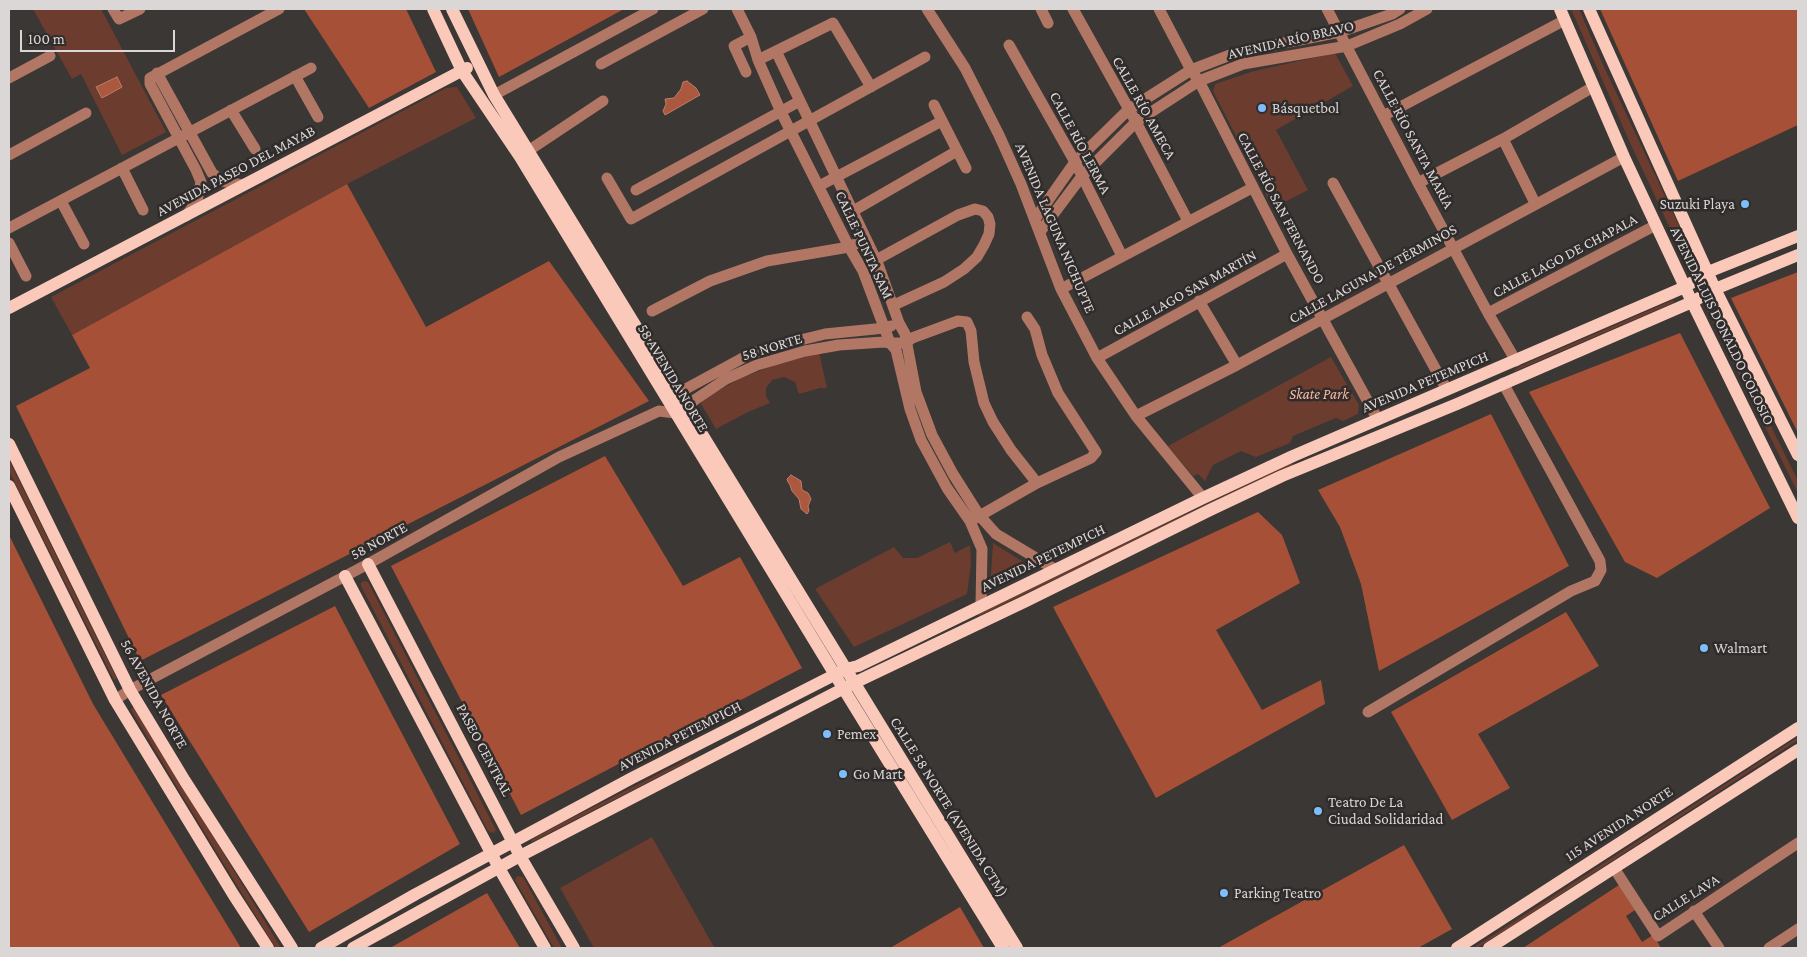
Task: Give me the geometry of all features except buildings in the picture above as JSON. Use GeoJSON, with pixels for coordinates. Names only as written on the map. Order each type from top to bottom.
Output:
{"type":"FeatureCollection","features":[{"type":"Feature","properties":{"kind":"main road"},"geometry":{"type":"LineString","coordinates":[[433,9],[462,71]]}},
{"type":"Feature","properties":{"kind":"main road","name":"58 AVENIDA NORTE"},"geometry":{"type":"LineString","coordinates":[[452,9],[494,95],[671,396]]}},
{"type":"Feature","properties":{"kind":"main road","name":"AVENIDA LUIS DONALDO COLOSIO"},"geometry":{"type":"LineString","coordinates":[[1589,9],[1715,289],[1798,456]]}},
{"type":"Feature","properties":{"kind":"main road","name":"AVENIDA LUIS DONALDO COLOSIO"},"geometry":{"type":"LineString","coordinates":[[1562,14],[1624,157],[1692,302],[1798,518]]}},
{"type":"Feature","properties":{"kind":"main road","name":"AVENIDA PASEO DEL MAYAB"},"geometry":{"type":"LineString","coordinates":[[9,308],[478,63]]}},
{"type":"Feature","properties":{"kind":"main road","name":"58 AVENIDA NORTE"},"geometry":{"type":"LineString","coordinates":[[462,71],[520,157],[671,396]]}},
{"type":"Feature","properties":{"kind":"main road","name":"AVENIDA PETEMPICH"},"geometry":{"type":"LineString","coordinates":[[321,948],[416,894],[632,778],[846,669],[858,666],[1293,456],[1685,287],[1708,272],[1798,236]]}},
{"type":"Feature","properties":{"kind":"main road","name":"AVENIDA PETEMPICH"},"geometry":{"type":"LineString","coordinates":[[354,948],[520,856],[848,685],[1282,476],[1457,404],[1692,302],[1715,289],[1798,255]]}},
{"type":"Feature","properties":{"kind":"main road"},"geometry":{"type":"LineString","coordinates":[[671,396],[680,410]]}},
{"type":"Feature","properties":{"kind":"main road","name":"58 AVENIDA NORTE"},"geometry":{"type":"LineString","coordinates":[[680,410],[846,669],[848,685]]}},
{"type":"Feature","properties":{"kind":"main road","name":"58 AVENIDA NORTE"},"geometry":{"type":"LineString","coordinates":[[680,410],[835,675],[848,685]]}},
{"type":"Feature","properties":{"kind":"main road","name":"56 AVENIDA NORTE"},"geometry":{"type":"LineString","coordinates":[[9,444],[130,690],[185,781],[292,948]]}},
{"type":"Feature","properties":{"kind":"main road"},"geometry":{"type":"LineString","coordinates":[[9,486],[115,700],[266,946]]}},
{"type":"Feature","properties":{"kind":"main road","name":"PASEO CENTRAL"},"geometry":{"type":"LineString","coordinates":[[368,564],[520,856],[574,948]]}},
{"type":"Feature","properties":{"kind":"main road"},"geometry":{"type":"LineString","coordinates":[[345,576],[499,868],[545,948]]}},
{"type":"Feature","properties":{"kind":"main road","name":"CALLE 58 NORTE (AVENIDA CTM)"},"geometry":{"type":"LineString","coordinates":[[848,685],[1003,948]]}},
{"type":"Feature","properties":{"kind":"main road","name":"CALLE 58 NORTE (AVENIDA CTM)"},"geometry":{"type":"LineString","coordinates":[[848,685],[1017,948]]}},
{"type":"Feature","properties":{"kind":"main road","name":"115 AVENIDA NORTE"},"geometry":{"type":"LineString","coordinates":[[1457,948],[1798,728]]}},
{"type":"Feature","properties":{"kind":"main road"},"geometry":{"type":"LineString","coordinates":[[1489,948],[1798,750]]}},
{"type":"Feature","properties":{"kind":"street"},"geometry":{"type":"LineString","coordinates":[[113,9],[119,20],[140,9]]}},
{"type":"Feature","properties":{"kind":"street"},"geometry":{"type":"LineString","coordinates":[[186,216],[197,201],[201,182],[201,168],[157,73],[279,9]]}},
{"type":"Feature","properties":{"kind":"street"},"geometry":{"type":"LineString","coordinates":[[494,95],[653,9]]}},
{"type":"Feature","properties":{"kind":"street"},"geometry":{"type":"LineString","coordinates":[[601,64],[703,9]]}},
{"type":"Feature","properties":{"kind":"street","name":"CALLE PUNTA SAM"},"geometry":{"type":"LineString","coordinates":[[737,9],[751,37],[758,60],[781,112],[863,271],[886,328],[890,344],[896,350],[910,409],[922,440],[947,488],[975,518],[996,534],[1056,570]]}},
{"type":"Feature","properties":{"kind":"street","name":"AVENIDA LAGUNA NICHUPTE"},"geometry":{"type":"LineString","coordinates":[[927,9],[965,68],[1018,176],[1061,290],[1097,358],[1136,416],[1203,498]]}},
{"type":"Feature","properties":{"kind":"street"},"geometry":{"type":"LineString","coordinates":[[1041,9],[1048,23]]}},
{"type":"Feature","properties":{"kind":"street","name":"CALLE RÍO AMECA"},"geometry":{"type":"LineString","coordinates":[[1073,9],[1188,221]]}},
{"type":"Feature","properties":{"kind":"street","name":"CALLE RÍO SAN FERNANDO"},"geometry":{"type":"LineString","coordinates":[[1159,9],[1191,70],[1199,81],[1287,254],[1324,318],[1378,420]]}},
{"type":"Feature","properties":{"kind":"street","name":"CALLE RÍO SANTA MARÍA"},"geometry":{"type":"LineString","coordinates":[[1327,9],[1418,183],[1516,361]]}},
{"type":"Feature","properties":{"kind":"street","name":"AVENIDA RÍO BRAVO"},"geometry":{"type":"LineString","coordinates":[[1035,219],[1075,162],[1128,110],[1191,70],[1238,52],[1340,32],[1392,14],[1400,9]]}},
{"type":"Feature","properties":{"kind":"street","name":"AVENIDA RÍO BRAVO"},"geometry":{"type":"LineString","coordinates":[[1040,232],[1082,176],[1136,122],[1199,81],[1243,64],[1347,46],[1400,24],[1427,9]]}},
{"type":"Feature","properties":{"kind":"street"},"geometry":{"type":"LineString","coordinates":[[1383,116],[1562,14]]}},
{"type":"Feature","properties":{"kind":"street"},"geometry":{"type":"LineString","coordinates":[[758,60],[833,23],[871,87]]}},
{"type":"Feature","properties":{"kind":"street"},"geometry":{"type":"LineString","coordinates":[[746,72],[734,46],[751,37]]}},
{"type":"Feature","properties":{"kind":"street","name":"CALLE RÍO LERMA"},"geometry":{"type":"LineString","coordinates":[[1009,45],[1075,162],[1122,256]]}},
{"type":"Feature","properties":{"kind":"street","name":"CALLE PUNTA SAM"},"geometry":{"type":"LineString","coordinates":[[776,51],[876,260],[899,323],[905,334],[916,392],[932,435],[975,518],[982,549],[981,605]]}},
{"type":"Feature","properties":{"kind":"street"},"geometry":{"type":"LineString","coordinates":[[9,78],[50,56]]}},
{"type":"Feature","properties":{"kind":"street"},"geometry":{"type":"LineString","coordinates":[[607,178],[631,219],[925,57]]}},
{"type":"Feature","properties":{"kind":"street"},"geometry":{"type":"LineString","coordinates":[[9,228],[311,68]]}},
{"type":"Feature","properties":{"kind":"street"},"geometry":{"type":"LineString","coordinates":[[295,76],[318,117]]}},
{"type":"Feature","properties":{"kind":"street"},"geometry":{"type":"LineString","coordinates":[[1418,183],[1502,139],[1593,87]]}},
{"type":"Feature","properties":{"kind":"street"},"geometry":{"type":"LineString","coordinates":[[528,151],[603,101]]}},
{"type":"Feature","properties":{"kind":"street"},"geometry":{"type":"LineString","coordinates":[[636,190],[800,101]]}},
{"type":"Feature","properties":{"kind":"street"},"geometry":{"type":"LineString","coordinates":[[934,105],[966,168]]}},
{"type":"Feature","properties":{"kind":"street"},"geometry":{"type":"LineString","coordinates":[[231,110],[255,149]]}},
{"type":"Feature","properties":{"kind":"street"},"geometry":{"type":"LineString","coordinates":[[9,155],[86,113]]}},
{"type":"Feature","properties":{"kind":"street"},"geometry":{"type":"LineString","coordinates":[[819,186],[942,121]]}},
{"type":"Feature","properties":{"kind":"street"},"geometry":{"type":"LineString","coordinates":[[1502,139],[1536,203]]}},
{"type":"Feature","properties":{"kind":"street"},"geometry":{"type":"LineString","coordinates":[[853,211],[958,151]]}},
{"type":"Feature","properties":{"kind":"street","name":"CALLE LAGUNA DE TÉRMINOS"},"geometry":{"type":"LineString","coordinates":[[1136,416],[1237,365],[1624,157]]}},
{"type":"Feature","properties":{"kind":"street"},"geometry":{"type":"LineString","coordinates":[[122,168],[143,210]]}},
{"type":"Feature","properties":{"kind":"street"},"geometry":{"type":"LineString","coordinates":[[201,168],[212,173],[222,181],[242,186]]}},
{"type":"Feature","properties":{"kind":"street"},"geometry":{"type":"LineString","coordinates":[[1333,184],[1447,390]]}},
{"type":"Feature","properties":{"kind":"street"},"geometry":{"type":"LineString","coordinates":[[1061,290],[1252,188]]}},
{"type":"Feature","properties":{"kind":"street"},"geometry":{"type":"LineString","coordinates":[[61,201],[84,244]]}},
{"type":"Feature","properties":{"kind":"street"},"geometry":{"type":"LineString","coordinates":[[876,260],[958,215],[975,209],[983,211],[988,217],[990,224],[989,234],[984,245],[977,256],[964,269],[944,282],[894,305]]}},
{"type":"Feature","properties":{"kind":"street","name":"CALLE LAGO DE CHAPALA"},"geometry":{"type":"LineString","coordinates":[[1488,313],[1656,224]]}},
{"type":"Feature","properties":{"kind":"street"},"geometry":{"type":"LineString","coordinates":[[652,311],[710,281],[767,261],[849,247],[866,239]]}},
{"type":"Feature","properties":{"kind":"street"},"geometry":{"type":"LineString","coordinates":[[11,251],[26,276]]}},
{"type":"Feature","properties":{"kind":"street","name":"CALLE LAGO SAN MARTÍN"},"geometry":{"type":"LineString","coordinates":[[1097,358],[1287,254]]}},
{"type":"Feature","properties":{"kind":"street"},"geometry":{"type":"LineString","coordinates":[[1199,301],[1237,365]]}},
{"type":"Feature","properties":{"kind":"street"},"geometry":{"type":"LineString","coordinates":[[975,518],[1037,483],[1092,458],[1096,452],[1058,393],[1042,355],[1035,329],[1027,317]]}},
{"type":"Feature","properties":{"kind":"street"},"geometry":{"type":"LineString","coordinates":[[906,343],[912,338],[958,321],[967,322],[971,331],[976,370],[984,403],[1011,450],[1037,483]]}},
{"type":"Feature","properties":{"kind":"street","name":"58 NORTE"},"geometry":{"type":"LineString","coordinates":[[671,396],[750,354],[826,334],[886,328],[899,323]]}},
{"type":"Feature","properties":{"kind":"street","name":"58 NORTE"},"geometry":{"type":"LineString","coordinates":[[680,410],[726,379],[757,365],[838,345],[884,342],[890,344],[906,343]]}},
{"type":"Feature","properties":{"kind":"street"},"geometry":{"type":"LineString","coordinates":[[750,354],[757,365]]}},
{"type":"Feature","properties":{"kind":"street"},"geometry":{"type":"LineString","coordinates":[[1368,712],[1571,591],[1595,581],[1601,570],[1600,561],[1503,383]]}},
{"type":"Feature","properties":{"kind":"street"},"geometry":{"type":"LineString","coordinates":[[659,411],[671,396]]}},
{"type":"Feature","properties":{"kind":"street"},"geometry":{"type":"LineString","coordinates":[[659,411],[680,410]]}},
{"type":"Feature","properties":{"kind":"street","name":"58 NORTE"},"geometry":{"type":"LineString","coordinates":[[115,700],[130,690],[368,564],[559,457],[659,411]]}},
{"type":"Feature","properties":{"kind":"street","name":"CALLE LAVA"},"geometry":{"type":"LineString","coordinates":[[1614,868],[1658,936],[1798,843]]}},
{"type":"Feature","properties":{"kind":"street"},"geometry":{"type":"LineString","coordinates":[[1694,911],[1719,948]]}},
{"type":"Feature","properties":{"kind":"street"},"geometry":{"type":"LineString","coordinates":[[1769,948],[1798,928]]}},
{"type":"Feature","properties":{"kind":"green space"},"geometry":{"type":"Polygon","coordinates":[[[33,9],[101,9],[166,132],[122,155],[81,74],[72,79],[33,9]]]}},
{"type":"Feature","properties":{"kind":"green space"},"geometry":{"type":"Polygon","coordinates":[[[1571,9],[1579,9],[1604,67],[1698,266],[1689,269],[1631,145],[1571,9]]]}},
{"type":"Feature","properties":{"kind":"green space"},"geometry":{"type":"Polygon","coordinates":[[[1335,53],[1353,86],[1276,130],[1308,190],[1273,208],[1213,91],[1215,84],[1254,71],[1335,53]]]}},
{"type":"Feature","properties":{"kind":"green space"},"geometry":{"type":"Polygon","coordinates":[[[457,87],[476,118],[347,184],[72,335],[51,297],[446,88],[457,87]]]}},
{"type":"Feature","properties":{"kind":"green space"},"geometry":{"type":"Polygon","coordinates":[[[1673,300],[1673,303],[1514,370],[1521,366],[1673,300]]]}},
{"type":"Feature","properties":{"kind":"green space"},"geometry":{"type":"Polygon","coordinates":[[[1708,308],[1711,309],[1731,345],[1798,481],[1798,493],[1707,310],[1708,308]]]}},
{"type":"Feature","properties":{"kind":"green space"},"geometry":{"type":"Polygon","coordinates":[[[819,352],[827,388],[799,394],[795,382],[784,377],[772,380],[766,388],[766,396],[770,403],[716,429],[701,404],[703,399],[741,378],[777,364],[819,352]]]}},
{"type":"Feature","properties":{"kind":"green space","name":"Skate Park"},"geometry":{"type":"Polygon","coordinates":[[[1331,357],[1359,405],[1358,414],[1343,421],[1336,418],[1293,436],[1290,443],[1256,457],[1241,451],[1213,465],[1205,481],[1198,474],[1193,476],[1168,446],[1331,357]]]}},
{"type":"Feature","properties":{"kind":"green space"},"geometry":{"type":"Polygon","coordinates":[[[9,460],[117,679],[114,680],[9,471],[9,460]]]}},
{"type":"Feature","properties":{"kind":"green space"},"geometry":{"type":"Polygon","coordinates":[[[1292,463],[1293,465],[979,616],[978,614],[1292,463]]]}},
{"type":"Feature","properties":{"kind":"green space"},"geometry":{"type":"Polygon","coordinates":[[[950,542],[955,553],[970,545],[971,563],[967,594],[854,647],[815,589],[894,547],[903,558],[917,558],[950,542]]]}},
{"type":"Feature","properties":{"kind":"green space"},"geometry":{"type":"Polygon","coordinates":[[[993,543],[1033,568],[990,589],[993,543]]]}},
{"type":"Feature","properties":{"kind":"green space"},"geometry":{"type":"Polygon","coordinates":[[[364,581],[368,582],[496,830],[494,833],[488,831],[361,586],[361,583],[364,581]]]}},
{"type":"Feature","properties":{"kind":"green space"},"geometry":{"type":"Polygon","coordinates":[[[135,708],[281,948],[276,948],[273,944],[131,710],[135,708]]]}},
{"type":"Feature","properties":{"kind":"green space"},"geometry":{"type":"Polygon","coordinates":[[[1798,737],[1798,740],[1509,928],[1477,948],[1473,948],[1798,737]]]}},
{"type":"Feature","properties":{"kind":"green space"},"geometry":{"type":"Polygon","coordinates":[[[690,758],[691,760],[532,842],[531,840],[562,823],[690,758]]]}},
{"type":"Feature","properties":{"kind":"green space"},"geometry":{"type":"Polygon","coordinates":[[[652,837],[714,947],[594,948],[560,888],[652,837]]]}},
{"type":"Feature","properties":{"kind":"green space"},"geometry":{"type":"Polygon","coordinates":[[[517,876],[523,877],[562,948],[554,948],[515,880],[517,876]]]}},
{"type":"Feature","properties":{"kind":"shaded area"},"geometry":{"type":"Polygon","coordinates":[[[304,9],[406,9],[436,72],[369,108],[304,9]]]}},
{"type":"Feature","properties":{"kind":"shaded area"},"geometry":{"type":"Polygon","coordinates":[[[468,9],[624,9],[499,77],[468,9]]]}},
{"type":"Feature","properties":{"kind":"shaded area"},"geometry":{"type":"Polygon","coordinates":[[[1600,9],[1798,9],[1798,125],[1678,181],[1600,9]]]}},
{"type":"Feature","properties":{"kind":"shaded area"},"geometry":{"type":"Polygon","coordinates":[[[117,77],[122,87],[102,98],[96,87],[117,77]]]}},
{"type":"Feature","properties":{"kind":"shaded area"},"geometry":{"type":"Polygon","coordinates":[[[687,81],[696,88],[700,95],[665,115],[663,111],[666,104],[665,99],[674,98],[681,89],[683,82],[687,81]]]}},
{"type":"Feature","properties":{"kind":"shaded area"},"geometry":{"type":"Polygon","coordinates":[[[347,184],[426,327],[549,261],[649,401],[140,661],[16,406],[90,368],[72,335],[347,184]]]}},
{"type":"Feature","properties":{"kind":"shaded area"},"geometry":{"type":"Polygon","coordinates":[[[1798,272],[1798,433],[1731,298],[1798,272]]]}},
{"type":"Feature","properties":{"kind":"shaded area"},"geometry":{"type":"Polygon","coordinates":[[[1680,333],[1770,508],[1657,578],[1625,562],[1529,392],[1680,333]]]}},
{"type":"Feature","properties":{"kind":"shaded area"},"geometry":{"type":"Polygon","coordinates":[[[1491,414],[1569,566],[1379,671],[1361,584],[1340,527],[1318,490],[1491,414]]]}},
{"type":"Feature","properties":{"kind":"shaded area"},"geometry":{"type":"Polygon","coordinates":[[[605,456],[683,586],[740,557],[802,668],[521,815],[391,566],[605,456]]]}},
{"type":"Feature","properties":{"kind":"shaded area"},"geometry":{"type":"Polygon","coordinates":[[[791,475],[801,481],[802,490],[808,493],[811,499],[807,514],[801,509],[799,499],[792,491],[788,482],[787,479],[791,475]]]}},
{"type":"Feature","properties":{"kind":"shaded area"},"geometry":{"type":"Polygon","coordinates":[[[1258,512],[1282,535],[1300,583],[1216,630],[1262,710],[1321,680],[1325,704],[1156,798],[1053,607],[1258,512]]]}},
{"type":"Feature","properties":{"kind":"shaded area"},"geometry":{"type":"Polygon","coordinates":[[[9,535],[93,704],[241,948],[9,948],[9,535]]]}},
{"type":"Feature","properties":{"kind":"shaded area"},"geometry":{"type":"Polygon","coordinates":[[[335,606],[460,844],[309,932],[161,695],[335,606]]]}},
{"type":"Feature","properties":{"kind":"shaded area"},"geometry":{"type":"Polygon","coordinates":[[[1566,612],[1599,666],[1478,734],[1510,788],[1452,820],[1391,712],[1566,612]]]}},
{"type":"Feature","properties":{"kind":"shaded area"},"geometry":{"type":"Polygon","coordinates":[[[1404,845],[1452,929],[1418,948],[1218,948],[1404,845]]]}},
{"type":"Feature","properties":{"kind":"shaded area"},"geometry":{"type":"Polygon","coordinates":[[[1619,885],[1635,910],[1626,916],[1642,942],[1653,935],[1661,948],[1523,948],[1619,885]]]}},
{"type":"Feature","properties":{"kind":"shaded area"},"geometry":{"type":"Polygon","coordinates":[[[487,893],[520,948],[390,948],[487,893]]]}},
{"type":"Feature","properties":{"kind":"shaded area"},"geometry":{"type":"Polygon","coordinates":[[[960,907],[984,948],[890,948],[960,907]]]}},
{"type":"Feature","properties":{"kind":"place","name":"Básquetbol"},"geometry":{"type":"Point","coordinates":[1262,108]}},
{"type":"Feature","properties":{"kind":"place","name":"Suzuki Playa"},"geometry":{"type":"Point","coordinates":[1745,204]}},
{"type":"Feature","properties":{"kind":"place","name":"Walmart"},"geometry":{"type":"Point","coordinates":[1704,648]}},
{"type":"Feature","properties":{"kind":"place","name":"Pemex"},"geometry":{"type":"Point","coordinates":[827,734]}},
{"type":"Feature","properties":{"kind":"place","name":"Go Mart"},"geometry":{"type":"Point","coordinates":[843,774]}},
{"type":"Feature","properties":{"kind":"place","name":"Teatro De La Ciudad Solidaridad"},"geometry":{"type":"Point","coordinates":[1318,811]}},
{"type":"Feature","properties":{"kind":"place","name":"Parking Teatro"},"geometry":{"type":"Point","coordinates":[1224,893]}}]}
